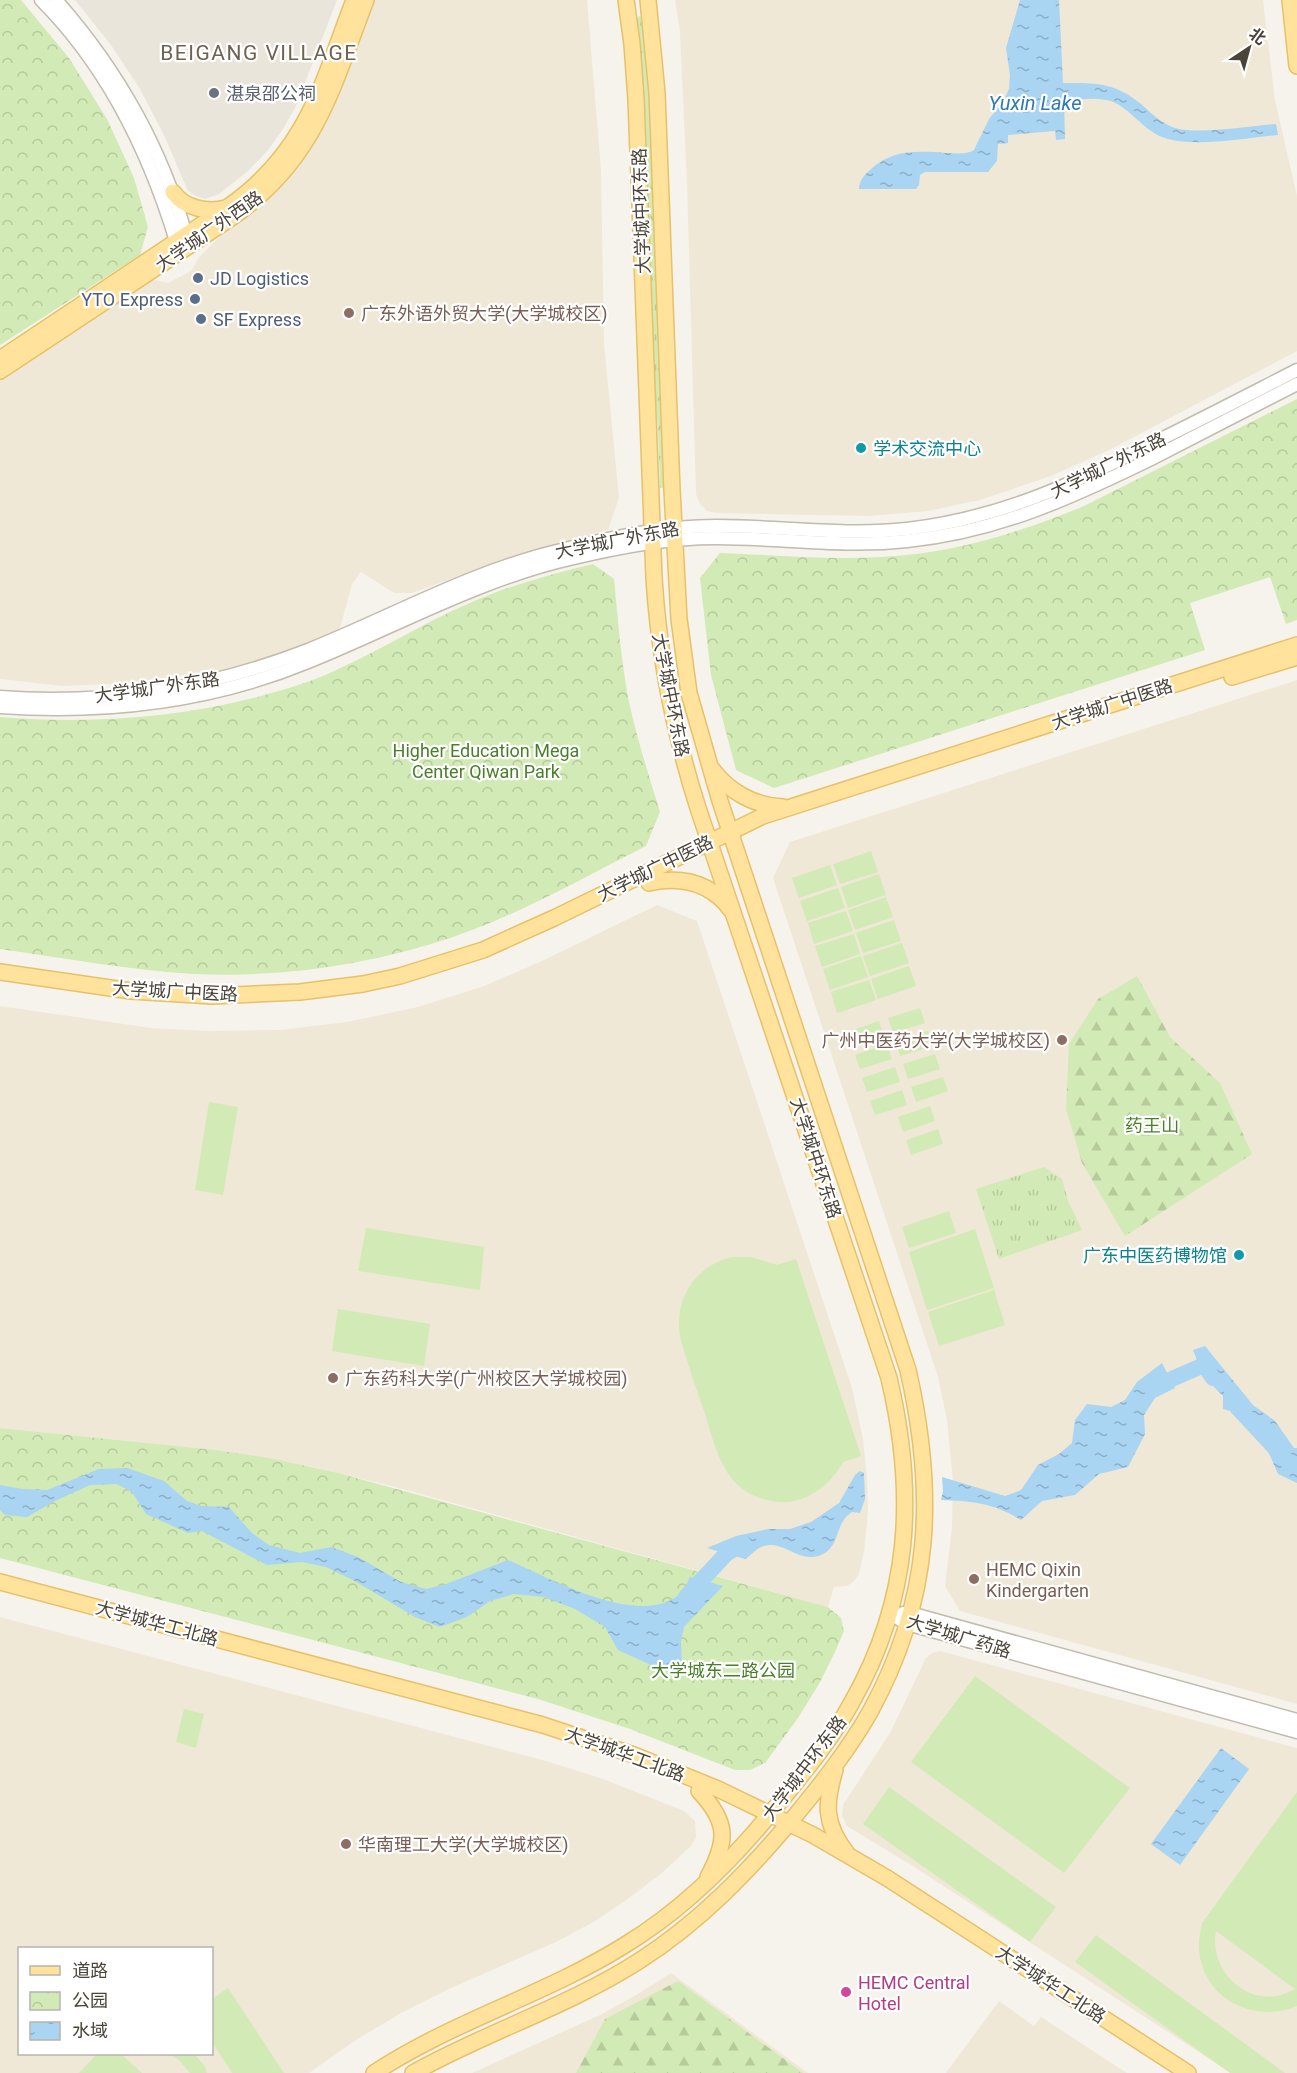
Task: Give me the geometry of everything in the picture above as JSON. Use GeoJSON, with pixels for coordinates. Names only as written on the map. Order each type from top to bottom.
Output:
{"type":"FeatureCollection","features":[{"type":"Feature","properties":{"kind":"main road","name":"大学城广外西路"},"geometry":{"type":"LineString","coordinates":[[0,371],[244,196],[268,174],[297,138],[311,112],[354,0]]}},
{"type":"Feature","properties":{"kind":"main road","name":"大学城广外西路"},"geometry":{"type":"LineString","coordinates":[[0,358],[182,241],[250,204],[276,182],[294,160],[320,116],[366,0]]}},
{"type":"Feature","properties":{"kind":"main road"},"geometry":{"type":"LineString","coordinates":[[1290,0],[1297,66]]}},
{"type":"Feature","properties":{"kind":"main road"},"geometry":{"type":"LineString","coordinates":[[627,5],[648,4]]}},
{"type":"Feature","properties":{"kind":"main road","name":"大学城中环东路"},"geometry":{"type":"LineString","coordinates":[[412,2073],[477,2040],[591,1988],[639,1961],[691,1923],[724,1894],[786,1827],[837,1762],[874,1704],[894,1661],[909,1618],[922,1554],[926,1502],[922,1445],[910,1381],[709,765],[695,720],[685,672],[674,534],[657,93],[648,4]]}},
{"type":"Feature","properties":{"kind":"main road","name":"大学城中环东路"},"geometry":{"type":"LineString","coordinates":[[374,2073],[447,2032],[559,1982],[608,1956],[655,1925],[701,1888],[734,1856],[827,1742],[848,1709],[873,1658],[889,1613],[901,1557],[906,1508],[902,1447],[893,1396],[686,771],[668,696],[657,621],[636,99],[627,5]]}},
{"type":"Feature","properties":{"kind":"main road"},"geometry":{"type":"LineString","coordinates":[[173,192],[179,199],[195,207],[214,210],[228,207]]}},
{"type":"Feature","properties":{"kind":"main road","name":"大学城广中医路"},"geometry":{"type":"LineString","coordinates":[[0,972],[138,992],[212,996],[290,993],[378,981],[430,968],[483,950],[555,918],[711,846],[789,807],[1297,645]]}},
{"type":"Feature","properties":{"kind":"main road","name":"大学城广中医路"},"geometry":{"type":"LineString","coordinates":[[732,836],[1297,657]]}},
{"type":"Feature","properties":{"kind":"main road"},"geometry":{"type":"LineString","coordinates":[[709,765],[729,787],[746,798],[762,804],[789,807]]}},
{"type":"Feature","properties":{"kind":"main road","name":"大学城广中医路"},"geometry":{"type":"LineString","coordinates":[[0,982],[143,1002],[212,1005],[280,1004],[364,993],[426,979],[487,959],[649,883],[711,846]]}},
{"type":"Feature","properties":{"kind":"main road"},"geometry":{"type":"LineString","coordinates":[[649,883],[674,879],[700,884],[721,898],[736,917]]}},
{"type":"Feature","properties":{"kind":"main road","name":"大学城华工北路"},"geometry":{"type":"LineString","coordinates":[[0,1582],[543,1725],[650,1761],[718,1789],[767,1818]]}},
{"type":"Feature","properties":{"kind":"main road","name":"大学城华工北路"},"geometry":{"type":"LineString","coordinates":[[0,1592],[510,1726],[607,1756],[767,1818],[848,1854],[1188,2073]]}},
{"type":"Feature","properties":{"kind":"main road"},"geometry":{"type":"LineString","coordinates":[[837,1762],[830,1787],[828,1812],[832,1832],[848,1854]]}},
{"type":"Feature","properties":{"kind":"main road"},"geometry":{"type":"LineString","coordinates":[[699,1791],[716,1810],[723,1832],[719,1853],[701,1888]]}},
{"type":"Feature","properties":{"kind":"main road","name":"大学城华工北路"},"geometry":{"type":"LineString","coordinates":[[786,1827],[882,1886],[1170,2073]]}},
{"type":"Feature","properties":{"kind":"street"},"geometry":{"type":"LineString","coordinates":[[41,0],[62,22],[95,65],[127,118],[182,241]]}},
{"type":"Feature","properties":{"kind":"street"},"geometry":{"type":"LineString","coordinates":[[57,0],[93,44],[121,84],[151,139],[173,192],[182,241]]}},
{"type":"Feature","properties":{"kind":"street","name":"大学城广外东路"},"geometry":{"type":"LineString","coordinates":[[0,697],[116,696],[217,680],[310,649],[480,574],[559,550],[716,526],[886,531],[935,525],[988,514],[1039,497],[1090,475],[1297,370]]}},
{"type":"Feature","properties":{"kind":"street","name":"大学城广外东路"},"geometry":{"type":"LineString","coordinates":[[674,534],[831,544],[878,543],[937,537],[991,526],[1044,509],[1096,486],[1297,384]]}},
{"type":"Feature","properties":{"kind":"street","name":"大学城广外东路"},"geometry":{"type":"LineString","coordinates":[[0,707],[55,710],[122,707],[164,702],[215,691],[306,663],[461,594],[509,576],[653,536]]}},
{"type":"Feature","properties":{"kind":"street","name":"大学城广药路"},"geometry":{"type":"LineString","coordinates":[[889,1613],[1297,1720]]}},
{"type":"Feature","properties":{"kind":"street","name":"大学城广药路"},"geometry":{"type":"LineString","coordinates":[[909,1618],[1297,1732]]}},
{"type":"Feature","properties":{"kind":"shaded area"},"geometry":{"type":"Polygon","coordinates":[[[75,0],[337,0],[296,106],[283,129],[269,149],[248,171],[219,194],[205,199],[188,191],[164,135],[140,89],[111,45],[75,0]]]}},
{"type":"Feature","properties":{"kind":"shaded area","name":"广东外语外贸大学(大学城校区)"},"geometry":{"type":"Polygon","coordinates":[[[370,0],[587,0],[601,170],[604,343],[619,498],[608,530],[510,557],[412,593],[394,593],[361,572],[352,584],[337,633],[265,659],[221,670],[133,683],[63,686],[0,679],[0,377],[146,278],[168,283],[191,271],[200,256],[297,161],[370,0]]]}},
{"type":"Feature","properties":{"kind":"shaded area"},"geometry":{"type":"Polygon","coordinates":[[[675,0],[1263,0],[1275,100],[1297,196],[1297,351],[1109,450],[1051,476],[980,500],[928,511],[868,516],[707,511],[700,504],[696,494],[687,184],[680,32],[675,0]]]}},
{"type":"Feature","properties":{"kind":"shaded area","name":"广州中医药大学(大学城校区)"},"geometry":{"type":"Polygon","coordinates":[[[1297,680],[1297,1704],[960,1611],[945,1586],[952,1527],[953,1483],[947,1420],[938,1377],[773,878],[790,842],[1297,680]]]}},
{"type":"Feature","properties":{"kind":"shaded area"},"geometry":{"type":"Polygon","coordinates":[[[657,905],[697,921],[852,1388],[863,1439],[867,1478],[868,1513],[864,1551],[859,1574],[847,1586],[834,1587],[828,1607],[392,1486],[312,1467],[216,1450],[0,1428],[0,1006],[151,1028],[208,1031],[280,1030],[347,1022],[418,1007],[484,986],[542,961],[657,905]]]}},
{"type":"Feature","properties":{"kind":"shaded area","name":"华南理工大学(大学城校区)"},"geometry":{"type":"Polygon","coordinates":[[[0,1617],[546,1761],[603,1779],[684,1811],[695,1821],[696,1837],[691,1846],[663,1872],[597,1920],[558,1941],[449,1989],[401,2013],[353,2042],[309,2073],[0,2073],[0,1617]]]}},
{"type":"Feature","properties":{"kind":"shaded area"},"geometry":{"type":"Polygon","coordinates":[[[940,1651],[1297,1748],[1297,2073],[1231,2073],[911,1865],[847,1826],[842,1816],[843,1805],[890,1733],[926,1658],[940,1651]]]}},
{"type":"Feature","properties":{"kind":"shaded area"},"geometry":{"type":"Polygon","coordinates":[[[671,1973],[808,2073],[472,2073],[600,2015],[671,1973]]]}},
{"type":"Feature","properties":{"kind":"shaded area"},"geometry":{"type":"Polygon","coordinates":[[[999,2001],[1034,2026],[1041,2017],[1127,2073],[946,2073],[999,2001]]]}},
{"type":"Feature","properties":{"kind":"green space"},"geometry":{"type":"Polygon","coordinates":[[[0,0],[21,0],[69,58],[107,119],[134,178],[148,227],[140,255],[0,345],[0,0]]]}},
{"type":"Feature","properties":{"kind":"green space"},"geometry":{"type":"Polygon","coordinates":[[[639,16],[642,19],[652,98],[666,487],[660,488],[636,19],[639,16]]]}},
{"type":"Feature","properties":{"kind":"green space"},"geometry":{"type":"Polygon","coordinates":[[[1297,399],[1297,620],[1286,624],[1270,577],[1190,603],[1205,650],[774,788],[736,770],[711,675],[700,578],[720,553],[861,558],[907,555],[959,547],[1035,525],[1084,506],[1297,399]]]}},
{"type":"Feature","properties":{"kind":"green space","name":"Higher Education Mega Center Qiwan Park"},"geometry":{"type":"Polygon","coordinates":[[[593,564],[614,579],[629,702],[660,812],[646,846],[503,918],[422,947],[358,962],[260,974],[194,974],[121,967],[0,949],[0,717],[66,720],[131,718],[196,710],[261,696],[325,675],[437,618],[487,596],[532,580],[593,564]]]}},
{"type":"Feature","properties":{"kind":"green space"},"geometry":{"type":"Polygon","coordinates":[[[871,851],[878,872],[840,884],[833,864],[871,851]]]}},
{"type":"Feature","properties":{"kind":"green space"},"geometry":{"type":"Polygon","coordinates":[[[830,865],[837,885],[799,898],[792,878],[830,865]]]}},
{"type":"Feature","properties":{"kind":"green space"},"geometry":{"type":"Polygon","coordinates":[[[879,874],[886,895],[848,908],[841,887],[879,874]]]}},
{"type":"Feature","properties":{"kind":"green space"},"geometry":{"type":"Polygon","coordinates":[[[838,888],[845,908],[807,921],[800,901],[838,888]]]}},
{"type":"Feature","properties":{"kind":"green space"},"geometry":{"type":"Polygon","coordinates":[[[886,897],[893,917],[855,930],[848,910],[886,897]]]}},
{"type":"Feature","properties":{"kind":"green space"},"geometry":{"type":"Polygon","coordinates":[[[846,911],[853,931],[814,944],[808,923],[846,911]]]}},
{"type":"Feature","properties":{"kind":"green space"},"geometry":{"type":"Polygon","coordinates":[[[894,920],[901,941],[863,953],[856,933],[894,920]]]}},
{"type":"Feature","properties":{"kind":"green space"},"geometry":{"type":"Polygon","coordinates":[[[854,934],[860,954],[822,967],[815,946],[854,934]]]}},
{"type":"Feature","properties":{"kind":"green space"},"geometry":{"type":"Polygon","coordinates":[[[902,943],[909,963],[870,976],[863,956],[902,943]]]}},
{"type":"Feature","properties":{"kind":"green space"},"geometry":{"type":"Polygon","coordinates":[[[861,956],[868,977],[830,990],[823,969],[861,956]]]}},
{"type":"Feature","properties":{"kind":"green space"},"geometry":{"type":"Polygon","coordinates":[[[909,966],[916,986],[878,999],[871,979],[909,966]]]}},
{"type":"Feature","properties":{"kind":"green space","name":"药王山"},"geometry":{"type":"Polygon","coordinates":[[[1137,976],[1170,1037],[1220,1083],[1252,1154],[1125,1236],[1082,1163],[1066,1109],[1069,1044],[1098,999],[1137,976]]]}},
{"type":"Feature","properties":{"kind":"green space"},"geometry":{"type":"Polygon","coordinates":[[[869,980],[876,1000],[837,1013],[831,992],[869,980]]]}},
{"type":"Feature","properties":{"kind":"green space"},"geometry":{"type":"Polygon","coordinates":[[[920,1008],[925,1023],[893,1033],[888,1018],[920,1008]]]}},
{"type":"Feature","properties":{"kind":"green space"},"geometry":{"type":"Polygon","coordinates":[[[879,1021],[884,1036],[852,1047],[847,1032],[879,1021]]]}},
{"type":"Feature","properties":{"kind":"green space"},"geometry":{"type":"Polygon","coordinates":[[[928,1031],[933,1046],[900,1056],[896,1041],[928,1031]]]}},
{"type":"Feature","properties":{"kind":"green space"},"geometry":{"type":"Polygon","coordinates":[[[887,1044],[892,1059],[860,1069],[855,1055],[887,1044]]]}},
{"type":"Feature","properties":{"kind":"green space"},"geometry":{"type":"Polygon","coordinates":[[[935,1054],[940,1069],[908,1079],[903,1064],[935,1054]]]}},
{"type":"Feature","properties":{"kind":"green space"},"geometry":{"type":"Polygon","coordinates":[[[895,1067],[900,1082],[867,1092],[862,1078],[895,1067]]]}},
{"type":"Feature","properties":{"kind":"green space"},"geometry":{"type":"Polygon","coordinates":[[[943,1077],[948,1091],[916,1102],[911,1087],[943,1077]]]}},
{"type":"Feature","properties":{"kind":"green space"},"geometry":{"type":"Polygon","coordinates":[[[902,1090],[907,1105],[875,1115],[870,1101],[902,1090]]]}},
{"type":"Feature","properties":{"kind":"green space"},"geometry":{"type":"Polygon","coordinates":[[[209,1102],[238,1107],[223,1195],[195,1190],[209,1102]]]}},
{"type":"Feature","properties":{"kind":"green space"},"geometry":{"type":"Polygon","coordinates":[[[930,1106],[935,1121],[903,1132],[898,1117],[930,1106]]]}},
{"type":"Feature","properties":{"kind":"green space"},"geometry":{"type":"Polygon","coordinates":[[[938,1129],[943,1144],[911,1155],[906,1140],[938,1129]]]}},
{"type":"Feature","properties":{"kind":"green space"},"geometry":{"type":"Polygon","coordinates":[[[1044,1167],[1062,1179],[1068,1201],[1082,1230],[999,1259],[976,1189],[1044,1167]]]}},
{"type":"Feature","properties":{"kind":"green space"},"geometry":{"type":"Polygon","coordinates":[[[949,1211],[956,1233],[909,1248],[902,1227],[949,1211]]]}},
{"type":"Feature","properties":{"kind":"green space"},"geometry":{"type":"Polygon","coordinates":[[[366,1228],[484,1247],[480,1290],[358,1271],[366,1228]]]}},
{"type":"Feature","properties":{"kind":"green space"},"geometry":{"type":"Polygon","coordinates":[[[975,1229],[994,1288],[927,1310],[909,1252],[975,1229]]]}},
{"type":"Feature","properties":{"kind":"green space"},"geometry":{"type":"Polygon","coordinates":[[[733,1257],[751,1257],[777,1265],[796,1259],[861,1456],[843,1462],[827,1483],[814,1493],[798,1500],[777,1502],[758,1497],[736,1483],[728,1473],[716,1449],[681,1341],[680,1313],[689,1287],[707,1268],[733,1257]]]}},
{"type":"Feature","properties":{"kind":"green space"},"geometry":{"type":"Polygon","coordinates":[[[994,1290],[1005,1325],[939,1346],[928,1312],[994,1290]]]}},
{"type":"Feature","properties":{"kind":"green space"},"geometry":{"type":"Polygon","coordinates":[[[338,1309],[430,1324],[424,1366],[332,1351],[338,1309]]]}},
{"type":"Feature","properties":{"kind":"green space","name":"大学城东二路公园"},"geometry":{"type":"Polygon","coordinates":[[[0,1428],[216,1450],[269,1458],[338,1473],[828,1607],[841,1618],[844,1631],[819,1684],[798,1718],[765,1763],[750,1770],[735,1770],[630,1729],[538,1699],[0,1558],[0,1428]]]}},
{"type":"Feature","properties":{"kind":"green space"},"geometry":{"type":"Polygon","coordinates":[[[975,1676],[1130,1788],[1064,1873],[911,1762],[975,1676]]]}},
{"type":"Feature","properties":{"kind":"green space"},"geometry":{"type":"Polygon","coordinates":[[[184,1709],[204,1714],[196,1748],[176,1742],[184,1709]]]}},
{"type":"Feature","properties":{"kind":"green space"},"geometry":{"type":"Polygon","coordinates":[[[889,1787],[1056,1907],[1030,1942],[863,1824],[889,1787]]]}},
{"type":"Feature","properties":{"kind":"green space"},"geometry":{"type":"Polygon","coordinates":[[[1297,1792],[1297,2006],[1269,2012],[1254,2011],[1228,2000],[1217,1991],[1208,1979],[1200,1959],[1199,1944],[1202,1923],[1297,1792]],[[1216,1931],[1217,1957],[1222,1969],[1240,1987],[1263,1996],[1279,1995],[1295,1989],[1216,1931]]]}},
{"type":"Feature","properties":{"kind":"green space"},"geometry":{"type":"Polygon","coordinates":[[[1096,1935],[1285,2073],[1230,2073],[1075,1962],[1096,1935]]]}},
{"type":"Feature","properties":{"kind":"green space"},"geometry":{"type":"Polygon","coordinates":[[[678,1981],[803,2073],[576,2073],[605,2019],[678,1981]]]}},
{"type":"Feature","properties":{"kind":"green space"},"geometry":{"type":"Polygon","coordinates":[[[228,1988],[284,2073],[232,2073],[213,2044],[213,1998],[228,1988]]]}},
{"type":"Feature","properties":{"kind":"green space"},"geometry":{"type":"Polygon","coordinates":[[[96,2055],[122,2055],[142,2073],[79,2073],[96,2055]]]}},
{"type":"Feature","properties":{"kind":"green space"},"geometry":{"type":"Polygon","coordinates":[[[171,2055],[195,2055],[204,2065],[207,2073],[190,2073],[179,2060],[171,2055]]]}},
{"type":"Feature","properties":{"kind":"water","name":"Yuxin Lake"},"geometry":{"type":"Polygon","coordinates":[[[1020,0],[1059,0],[1063,83],[1104,85],[1122,91],[1161,121],[1175,128],[1198,131],[1276,124],[1278,135],[1222,141],[1180,141],[1159,136],[1114,102],[1096,99],[1064,101],[1065,139],[1056,140],[1055,131],[1008,135],[1008,143],[998,144],[997,161],[988,172],[925,172],[920,175],[916,189],[859,189],[864,176],[887,158],[915,152],[968,153],[974,150],[989,119],[1003,102],[1009,89],[1010,75],[1006,48],[1020,0]]]}},
{"type":"Feature","properties":{"kind":"water"},"geometry":{"type":"Polygon","coordinates":[[[1205,1346],[1253,1405],[1275,1421],[1294,1448],[1297,1448],[1297,1483],[1278,1474],[1258,1428],[1241,1414],[1223,1409],[1223,1396],[1204,1377],[1193,1350],[1205,1346]]]}},
{"type":"Feature","properties":{"kind":"water"},"geometry":{"type":"Polygon","coordinates":[[[1162,1363],[1175,1388],[1155,1398],[1144,1415],[1145,1434],[1128,1467],[1099,1474],[1075,1495],[1042,1501],[1021,1520],[982,1504],[941,1500],[942,1477],[1005,1496],[1021,1490],[1038,1465],[1059,1454],[1072,1443],[1075,1420],[1087,1404],[1111,1407],[1125,1400],[1137,1382],[1162,1363]]]}},
{"type":"Feature","properties":{"kind":"water"},"geometry":{"type":"Polygon","coordinates":[[[127,1468],[164,1481],[187,1501],[201,1506],[229,1507],[252,1533],[269,1545],[300,1553],[331,1547],[358,1557],[401,1582],[426,1589],[446,1584],[508,1560],[571,1588],[620,1604],[643,1606],[664,1603],[681,1593],[690,1577],[723,1586],[684,1627],[681,1642],[682,1667],[662,1670],[618,1650],[605,1627],[575,1609],[544,1597],[514,1594],[490,1601],[467,1617],[440,1627],[415,1617],[353,1580],[326,1567],[302,1562],[267,1565],[202,1531],[188,1533],[146,1514],[132,1492],[117,1484],[90,1485],[27,1517],[5,1515],[0,1510],[0,1485],[47,1490],[99,1469],[127,1468]]]}},
{"type":"Feature","properties":{"kind":"water"},"geometry":{"type":"Polygon","coordinates":[[[860,1471],[864,1473],[865,1499],[860,1513],[852,1512],[846,1517],[832,1546],[821,1555],[806,1557],[771,1545],[759,1548],[745,1559],[707,1548],[736,1536],[768,1529],[790,1529],[811,1522],[839,1503],[855,1475],[860,1471]]]}},
{"type":"Feature","properties":{"kind":"water"},"geometry":{"type":"Polygon","coordinates":[[[1221,1748],[1249,1769],[1180,1865],[1151,1844],[1221,1748]]]}},
{"type":"Feature","properties":{"kind":"waterway"},"geometry":{"type":"LineString","coordinates":[[1151,1388],[1204,1365],[1213,1378]]}},
{"type":"Feature","properties":{"kind":"waterway"},"geometry":{"type":"LineString","coordinates":[[1237,1407],[1289,1463],[1297,1464]]}},
{"type":"Feature","properties":{"kind":"waterway"},"geometry":{"type":"LineString","coordinates":[[686,1597],[726,1554],[743,1543]]}},
{"type":"Feature","properties":{"kind":"place","name":"湛泉邵公祠"},"geometry":{"type":"Point","coordinates":[214,93]}},
{"type":"Feature","properties":{"kind":"place","name":"JD Logistics"},"geometry":{"type":"Point","coordinates":[198,278]}},
{"type":"Feature","properties":{"kind":"place","name":"YTO Express"},"geometry":{"type":"Point","coordinates":[195,299]}},
{"type":"Feature","properties":{"kind":"place","name":"广东外语外贸大学(大学城校区)"},"geometry":{"type":"Point","coordinates":[349,313]}},
{"type":"Feature","properties":{"kind":"place","name":"SF Express"},"geometry":{"type":"Point","coordinates":[201,319]}},
{"type":"Feature","properties":{"kind":"place","name":"学术交流中心"},"geometry":{"type":"Point","coordinates":[861,448]}},
{"type":"Feature","properties":{"kind":"place","name":"广州中医药大学(大学城校区)"},"geometry":{"type":"Point","coordinates":[1062,1040]}},
{"type":"Feature","properties":{"kind":"place","name":"广东中医药博物馆"},"geometry":{"type":"Point","coordinates":[1239,1255]}},
{"type":"Feature","properties":{"kind":"place","name":"广东药科大学(广州校区大学城校园)"},"geometry":{"type":"Point","coordinates":[333,1378]}},
{"type":"Feature","properties":{"kind":"place","name":"HEMC Qixin Kindergarten"},"geometry":{"type":"Point","coordinates":[974,1579]}},
{"type":"Feature","properties":{"kind":"place","name":"华南理工大学(大学城校区)"},"geometry":{"type":"Point","coordinates":[346,1844]}},
{"type":"Feature","properties":{"kind":"place","name":"HEMC Central Hotel"},"geometry":{"type":"Point","coordinates":[846,1992]}},
{"type":"Feature","properties":{"kind":"district","name":"BEIGANG VILLAGE"},"geometry":{"type":"Point","coordinates":[259,53]}}]}
